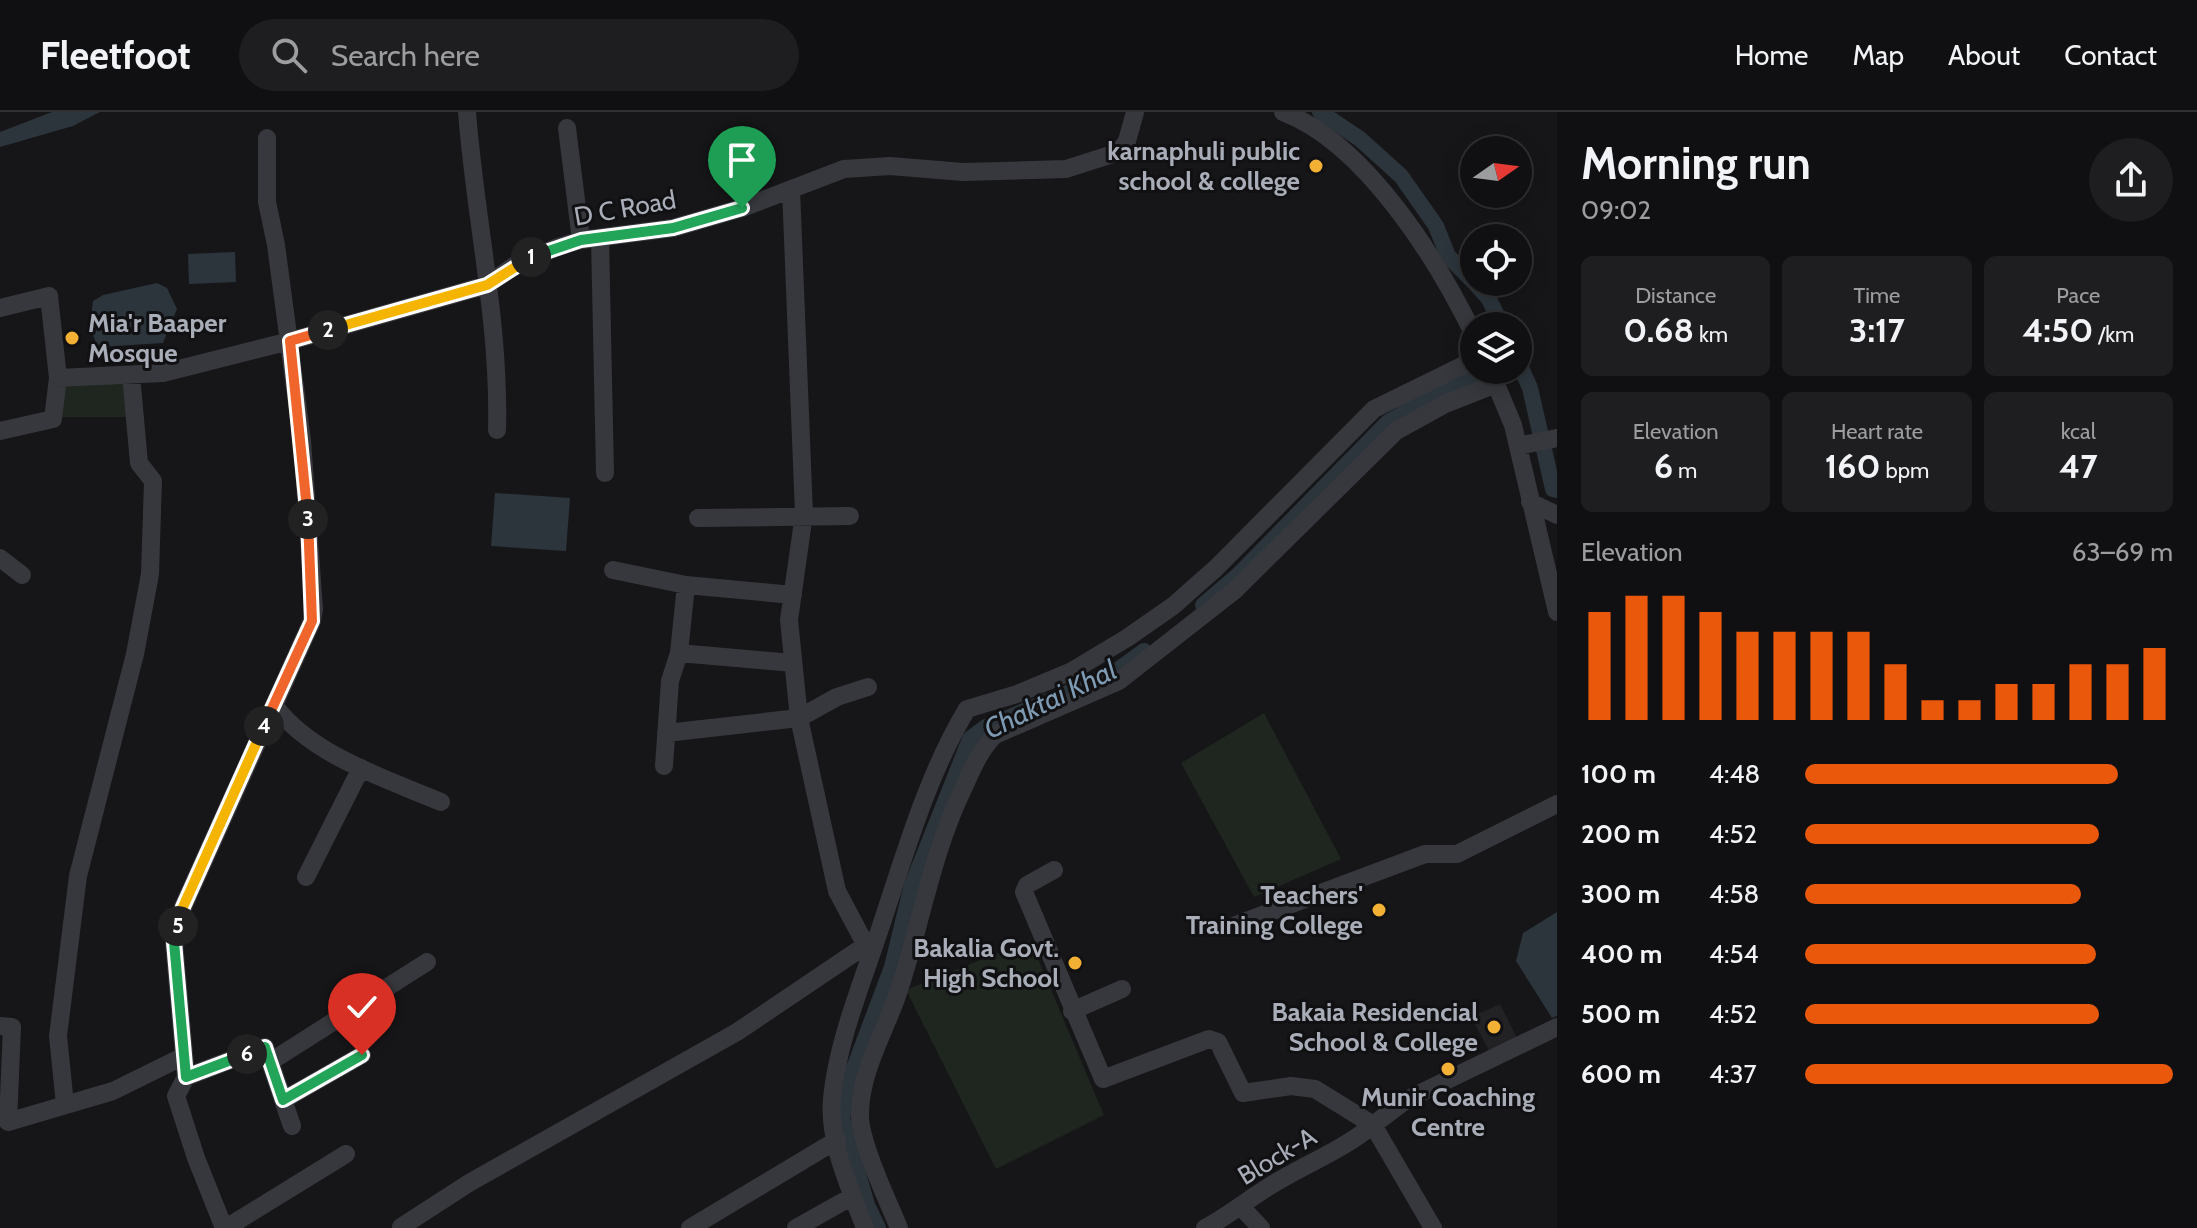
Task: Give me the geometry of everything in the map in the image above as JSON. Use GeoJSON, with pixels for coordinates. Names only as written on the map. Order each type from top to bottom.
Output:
{"type":"FeatureCollection","features":[{"type":"Feature","properties":{"kind":"street"},"geometry":{"type":"LineString","coordinates":[[467,112],[473,188],[498,369],[497,430]]}},
{"type":"Feature","properties":{"kind":"street","name":"D C Road"},"geometry":{"type":"LineString","coordinates":[[58,378],[163,373],[290,341],[487,285],[535,255],[581,240],[673,228],[844,169],[865,166],[963,172],[1066,169],[1119,152],[1127,141],[1135,112]]}},
{"type":"Feature","properties":{"kind":"street"},"geometry":{"type":"LineString","coordinates":[[1288,113],[1323,134],[1371,179],[1426,249],[1461,312]]}},
{"type":"Feature","properties":{"kind":"street"},"geometry":{"type":"LineString","coordinates":[[567,128],[581,240]]}},
{"type":"Feature","properties":{"kind":"street"},"geometry":{"type":"LineString","coordinates":[[267,138],[267,202],[290,341],[302,440],[314,609],[183,907],[174,942],[186,1077],[176,1096],[196,1158],[225,1228],[346,1154]]}},
{"type":"Feature","properties":{"kind":"street"},"geometry":{"type":"LineString","coordinates":[[791,189],[804,514],[789,620],[793,663],[799,718],[837,891],[868,950]]}},
{"type":"Feature","properties":{"kind":"street"},"geometry":{"type":"LineString","coordinates":[[600,238],[605,473]]}},
{"type":"Feature","properties":{"kind":"street"},"geometry":{"type":"LineString","coordinates":[[0,308],[49,296],[58,378],[53,419],[0,431]]}},
{"type":"Feature","properties":{"kind":"street"},"geometry":{"type":"LineString","coordinates":[[865,1228],[840,1162],[831,1100],[846,1028],[868,950],[953,733],[967,709],[1017,694],[1072,671],[1173,606],[1216,568],[1374,409],[1460,367]]}},
{"type":"Feature","properties":{"kind":"street"},"geometry":{"type":"LineString","coordinates":[[65,1105],[58,1036],[78,876],[135,654],[150,574],[153,481],[139,463],[131,375]]}},
{"type":"Feature","properties":{"kind":"street"},"geometry":{"type":"LineString","coordinates":[[899,1228],[871,1159],[859,1114],[877,1038],[897,997],[927,882],[950,815],[982,747],[995,735],[1119,681],[1234,591],[1396,431],[1481,384]]}},
{"type":"Feature","properties":{"kind":"street"},"geometry":{"type":"LineString","coordinates":[[1496,384],[1518,446],[1557,612]]}},
{"type":"Feature","properties":{"kind":"street"},"geometry":{"type":"LineString","coordinates":[[1518,446],[1557,438]]}},
{"type":"Feature","properties":{"kind":"street"},"geometry":{"type":"LineString","coordinates":[[1530,502],[1557,515]]}},
{"type":"Feature","properties":{"kind":"street"},"geometry":{"type":"LineString","coordinates":[[698,518],[804,514],[850,516]]}},
{"type":"Feature","properties":{"kind":"street"},"geometry":{"type":"LineString","coordinates":[[0,558],[22,575]]}},
{"type":"Feature","properties":{"kind":"street"},"geometry":{"type":"LineString","coordinates":[[613,570],[686,585],[793,595]]}},
{"type":"Feature","properties":{"kind":"street"},"geometry":{"type":"LineString","coordinates":[[664,766],[670,681],[679,653],[686,585]]}},
{"type":"Feature","properties":{"kind":"street"},"geometry":{"type":"LineString","coordinates":[[679,653],[793,663]]}},
{"type":"Feature","properties":{"kind":"street"},"geometry":{"type":"LineString","coordinates":[[666,733],[799,718],[837,697],[868,687]]}},
{"type":"Feature","properties":{"kind":"street"},"geometry":{"type":"LineString","coordinates":[[274,705],[290,727],[361,768],[441,802]]}},
{"type":"Feature","properties":{"kind":"street"},"geometry":{"type":"LineString","coordinates":[[306,877],[361,768]]}},
{"type":"Feature","properties":{"kind":"street"},"geometry":{"type":"LineString","coordinates":[[1236,925],[1425,854],[1457,854],[1557,804]]}},
{"type":"Feature","properties":{"kind":"street"},"geometry":{"type":"LineString","coordinates":[[1054,870],[1027,885],[1024,892],[1103,1079],[1214,1040],[1243,1093],[1291,1086],[1315,1089],[1373,1125],[1433,1228]]}},
{"type":"Feature","properties":{"kind":"street"},"geometry":{"type":"LineString","coordinates":[[401,1227],[469,1183],[737,1032],[868,950]]}},
{"type":"Feature","properties":{"kind":"street"},"geometry":{"type":"LineString","coordinates":[[270,1062],[427,962]]}},
{"type":"Feature","properties":{"kind":"street"},"geometry":{"type":"LineString","coordinates":[[1072,1011],[1122,989]]}},
{"type":"Feature","properties":{"kind":"street"},"geometry":{"type":"LineString","coordinates":[[0,1026],[12,1027],[8,1122],[113,1091],[182,1057]]}},
{"type":"Feature","properties":{"kind":"street","name":"Block-A"},"geometry":{"type":"LineString","coordinates":[[1205,1228],[1242,1208],[1276,1182],[1355,1140],[1406,1100],[1557,1027]]}},
{"type":"Feature","properties":{"kind":"street"},"geometry":{"type":"LineString","coordinates":[[186,1077],[265,1047],[292,1126]]}},
{"type":"Feature","properties":{"kind":"street"},"geometry":{"type":"LineString","coordinates":[[283,1100],[362,1055]]}},
{"type":"Feature","properties":{"kind":"street"},"geometry":{"type":"LineString","coordinates":[[690,1228],[837,1140]]}},
{"type":"Feature","properties":{"kind":"street"},"geometry":{"type":"LineString","coordinates":[[796,1228],[853,1196]]}},
{"type":"Feature","properties":{"kind":"street"},"geometry":{"type":"LineString","coordinates":[[1242,1208],[1261,1228]]}},
{"type":"Feature","properties":{"kind":"shaded area"},"geometry":{"type":"Polygon","coordinates":[[[52,112],[100,112],[73,126],[0,147],[0,132],[52,112]]]}},
{"type":"Feature","properties":{"kind":"shaded area"},"geometry":{"type":"Polygon","coordinates":[[[235,252],[236,282],[189,284],[188,254],[235,252]]]}},
{"type":"Feature","properties":{"kind":"shaded area"},"geometry":{"type":"Polygon","coordinates":[[[157,283],[167,288],[177,309],[163,343],[99,347],[92,331],[93,301],[103,295],[157,283]]]}},
{"type":"Feature","properties":{"kind":"shaded area"},"geometry":{"type":"Polygon","coordinates":[[[61,380],[128,380],[128,417],[61,417],[61,380]]]}},
{"type":"Feature","properties":{"kind":"shaded area"},"geometry":{"type":"Polygon","coordinates":[[[495,493],[570,498],[566,551],[491,546],[495,493]]]}},
{"type":"Feature","properties":{"kind":"shaded area"},"geometry":{"type":"Polygon","coordinates":[[[1264,713],[1341,859],[1254,897],[1181,763],[1264,713]]]}},
{"type":"Feature","properties":{"kind":"shaded area"},"geometry":{"type":"Polygon","coordinates":[[[1557,912],[1557,1016],[1552,1018],[1516,961],[1523,933],[1557,912]]]}},
{"type":"Feature","properties":{"kind":"shaded area"},"geometry":{"type":"Polygon","coordinates":[[[1030,940],[1104,1115],[996,1169],[906,990],[1030,940]]]}},
{"type":"Feature","properties":{"kind":"shaded area","name":"Bakaia Residencial School & College"},"geometry":{"type":"Polygon","coordinates":[[[1500,1004],[1517,1038],[1490,1052],[1471,1017],[1500,1004]]]}},
{"type":"Feature","properties":{"kind":"waterway","name":"Chaktai Khal"},"geometry":{"type":"LineString","coordinates":[[1320,112],[1360,139],[1401,176],[1436,226],[1448,256],[1460,268]]}},
{"type":"Feature","properties":{"kind":"waterway","name":"Chaktai Khal"},"geometry":{"type":"LineString","coordinates":[[1486,296],[1495,312]]}},
{"type":"Feature","properties":{"kind":"waterway","name":"Chaktai Khal"},"geometry":{"type":"LineString","coordinates":[[1203,605],[1238,575],[1388,422],[1460,383]]}},
{"type":"Feature","properties":{"kind":"waterway","name":"Chaktai Khal"},"geometry":{"type":"LineString","coordinates":[[1528,384],[1553,489],[1557,490]]}},
{"type":"Feature","properties":{"kind":"waterway","name":"Chaktai Khal"},"geometry":{"type":"LineString","coordinates":[[878,1228],[867,1205],[842,1118],[851,1076],[892,967],[912,885],[970,739],[986,727],[1111,675],[1144,651]]}},
{"type":"Feature","properties":{"kind":"place","name":"karnaphuli public school & college"},"geometry":{"type":"Point","coordinates":[1316,166]}},
{"type":"Feature","properties":{"kind":"place","name":"Mia'r Baaper Mosque"},"geometry":{"type":"Point","coordinates":[72,338]}},
{"type":"Feature","properties":{"kind":"place","name":"Teachers' Training College"},"geometry":{"type":"Point","coordinates":[1379,910]}},
{"type":"Feature","properties":{"kind":"place","name":"Bakalia Govt. High School"},"geometry":{"type":"Point","coordinates":[1075,963]}},
{"type":"Feature","properties":{"kind":"place","name":"Bakaia Residencial School & College"},"geometry":{"type":"Point","coordinates":[1494,1027]}},
{"type":"Feature","properties":{"kind":"place","name":"Munir Coaching Centre"},"geometry":{"type":"Point","coordinates":[1448,1069]}},
{"type":"Feature","properties":{"kind":"route"},"geometry":{"type":"LineString","coordinates":[[362,1055],[283,1100],[265,1047],[186,1077],[182,1057],[174,942],[183,907],[312,621],[314,609],[302,440],[290,341],[487,285],[535,255],[581,240],[673,228],[742,208]]}}]}
